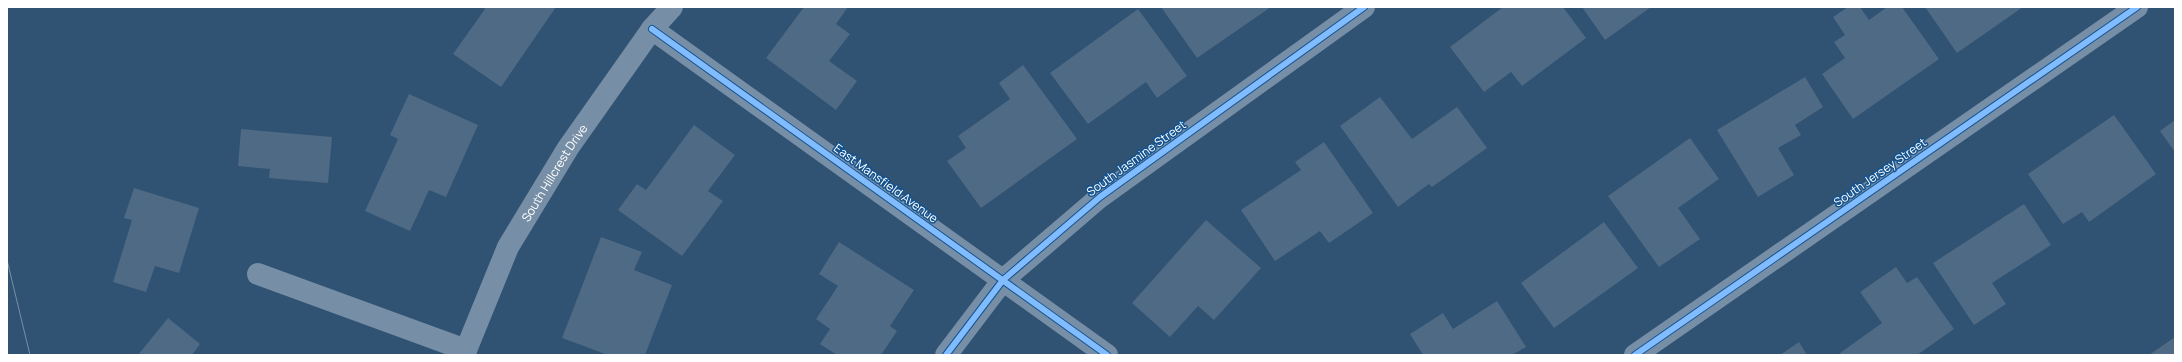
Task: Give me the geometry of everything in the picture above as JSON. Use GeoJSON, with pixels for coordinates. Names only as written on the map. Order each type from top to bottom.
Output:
{"type":"FeatureCollection","features":[{"type":"Feature","properties":{"kind":"street","name":"South Hillcrest Drive"},"geometry":{"type":"LineString","coordinates":[[465,352],[508,247],[568,148],[652,29],[672,7]]}},
{"type":"Feature","properties":{"kind":"street","name":"South Jasmine Street"},"geometry":{"type":"LineString","coordinates":[[946,355],[1003,280],[1100,197],[1364,7]]}},
{"type":"Feature","properties":{"kind":"street","name":"South Jersey Street"},"geometry":{"type":"LineString","coordinates":[[1635,355],[2137,7]]}},
{"type":"Feature","properties":{"kind":"street","name":"East Mansfield Avenue"},"geometry":{"type":"LineString","coordinates":[[652,29],[1108,355]]}},
{"type":"Feature","properties":{"kind":"street"},"geometry":{"type":"LineString","coordinates":[[258,274],[465,352]]}},
{"type":"Feature","properties":{"kind":"building"},"geometry":{"type":"Polygon","coordinates":[[[483,7],[556,7],[501,87],[453,54],[485,9],[483,7]]]}},
{"type":"Feature","properties":{"kind":"building"},"geometry":{"type":"Polygon","coordinates":[[[804,7],[848,7],[836,24],[850,34],[829,61],[857,81],[836,110],[766,58],[804,7]]]}},
{"type":"Feature","properties":{"kind":"building"},"geometry":{"type":"Polygon","coordinates":[[[1161,7],[1271,7],[1197,58],[1161,7]]]}},
{"type":"Feature","properties":{"kind":"building"},"geometry":{"type":"Polygon","coordinates":[[[1503,7],[1563,7],[1586,38],[1522,86],[1511,72],[1484,92],[1450,47],[1503,7]]]}},
{"type":"Feature","properties":{"kind":"building"},"geometry":{"type":"Polygon","coordinates":[[[1582,7],[1651,7],[1605,40],[1582,7]]]}},
{"type":"Feature","properties":{"kind":"building"},"geometry":{"type":"Polygon","coordinates":[[[1848,7],[1860,7],[1869,20],[1887,7],[1902,7],[1939,59],[1853,119],[1822,74],[1845,58],[1834,42],[1845,35],[1833,17],[1848,7]]]}},
{"type":"Feature","properties":{"kind":"building"},"geometry":{"type":"Polygon","coordinates":[[[1925,7],[2023,7],[1957,53],[1925,7]]]}},
{"type":"Feature","properties":{"kind":"building"},"geometry":{"type":"Polygon","coordinates":[[[1138,9],[1187,76],[1157,98],[1146,82],[1088,124],[1050,73],[1138,9]]]}},
{"type":"Feature","properties":{"kind":"building"},"geometry":{"type":"Polygon","coordinates":[[[1023,65],[1077,139],[981,208],[947,161],[966,148],[958,136],[1010,99],[999,83],[1023,65]]]}},
{"type":"Feature","properties":{"kind":"building"},"geometry":{"type":"Polygon","coordinates":[[[1805,77],[1823,107],[1795,125],[1801,135],[1778,148],[1794,175],[1758,197],[1717,130],[1805,77]]]}},
{"type":"Feature","properties":{"kind":"building"},"geometry":{"type":"Polygon","coordinates":[[[409,94],[478,125],[446,197],[429,190],[410,231],[365,211],[398,139],[390,135],[409,94]]]}},
{"type":"Feature","properties":{"kind":"building"},"geometry":{"type":"Polygon","coordinates":[[[1380,97],[1412,139],[1457,107],[1487,148],[1432,187],[1429,184],[1398,207],[1340,126],[1380,97]]]}},
{"type":"Feature","properties":{"kind":"building"},"geometry":{"type":"Polygon","coordinates":[[[2114,115],[2156,174],[2089,222],[2082,212],[2063,224],[2028,174],[2114,115]]]}},
{"type":"Feature","properties":{"kind":"building"},"geometry":{"type":"Polygon","coordinates":[[[2175,120],[2175,152],[2160,131],[2175,120]]]}},
{"type":"Feature","properties":{"kind":"building"},"geometry":{"type":"Polygon","coordinates":[[[694,125],[735,155],[708,191],[723,201],[682,256],[618,210],[637,184],[646,190],[694,125]]]}},
{"type":"Feature","properties":{"kind":"building"},"geometry":{"type":"Polygon","coordinates":[[[241,129],[332,137],[328,183],[269,178],[270,169],[238,166],[241,129]]]}},
{"type":"Feature","properties":{"kind":"building"},"geometry":{"type":"Polygon","coordinates":[[[1690,138],[1719,179],[1678,208],[1700,239],[1659,267],[1608,196],[1690,138]]]}},
{"type":"Feature","properties":{"kind":"building"},"geometry":{"type":"Polygon","coordinates":[[[1324,142],[1373,213],[1329,243],[1320,231],[1275,261],[1241,210],[1301,170],[1295,162],[1324,142]]]}},
{"type":"Feature","properties":{"kind":"building"},"geometry":{"type":"Polygon","coordinates":[[[134,188],[199,208],[179,273],[155,266],[146,292],[113,282],[132,220],[124,218],[134,188]]]}},
{"type":"Feature","properties":{"kind":"building"},"geometry":{"type":"Polygon","coordinates":[[[2024,204],[2051,245],[1992,283],[2006,304],[1974,325],[1933,263],[2024,204]]]}},
{"type":"Feature","properties":{"kind":"building"},"geometry":{"type":"Polygon","coordinates":[[[1206,220],[1261,268],[1214,320],[1198,306],[1170,337],[1132,303],[1206,220]]]}},
{"type":"Feature","properties":{"kind":"building"},"geometry":{"type":"Polygon","coordinates":[[[1604,222],[1638,268],[1554,328],[1521,283],[1604,222]]]}},
{"type":"Feature","properties":{"kind":"building"},"geometry":{"type":"Polygon","coordinates":[[[601,237],[642,252],[634,270],[672,285],[645,355],[608,355],[562,338],[601,237]]]}},
{"type":"Feature","properties":{"kind":"building"},"geometry":{"type":"Polygon","coordinates":[[[839,242],[914,290],[890,326],[897,331],[881,355],[837,355],[820,344],[830,329],[816,319],[838,286],[819,274],[839,242]]]}},
{"type":"Feature","properties":{"kind":"building"},"geometry":{"type":"Polygon","coordinates":[[[1896,267],[1907,283],[1917,277],[1954,329],[1917,355],[1841,355],[1840,353],[1882,323],[1860,292],[1896,267]]]}},
{"type":"Feature","properties":{"kind":"building"},"geometry":{"type":"Polygon","coordinates":[[[1497,301],[1526,347],[1512,355],[1423,355],[1410,334],[1443,313],[1453,329],[1497,301]]]}},
{"type":"Feature","properties":{"kind":"building"},"geometry":{"type":"Polygon","coordinates":[[[168,318],[200,344],[192,355],[138,355],[168,318]]]}},
{"type":"Feature","properties":{"kind":"building"},"geometry":{"type":"Polygon","coordinates":[[[2175,337],[2175,355],[2149,355],[2175,337]]]}},
{"type":"Feature","properties":{"kind":"building"},"geometry":{"type":"Polygon","coordinates":[[[1799,342],[1807,355],[1780,355],[1799,342]]]}},
{"type":"Feature","properties":{"kind":"tram line"},"geometry":{"type":"LineString","coordinates":[[7,260],[30,355]]}},
{"type":"Feature","properties":{"kind":"cycle path"},"geometry":{"type":"LineString","coordinates":[[946,355],[1003,280],[1100,197],[1364,7]]}},
{"type":"Feature","properties":{"kind":"cycle path"},"geometry":{"type":"LineString","coordinates":[[1635,355],[2137,7]]}},
{"type":"Feature","properties":{"kind":"cycle path"},"geometry":{"type":"LineString","coordinates":[[652,29],[1107,355]]}}]}
